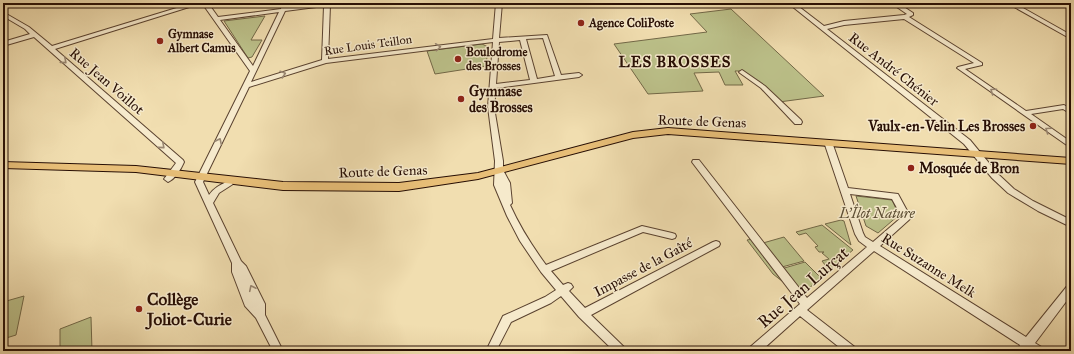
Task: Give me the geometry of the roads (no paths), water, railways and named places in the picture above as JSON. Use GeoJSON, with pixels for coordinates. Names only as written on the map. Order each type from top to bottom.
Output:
{"type":"FeatureCollection","features":[{"type":"Feature","properties":{"kind":"main road","name":"Route de Genas"},"geometry":{"type":"LineString","coordinates":[[3,164],[116,170],[130,175],[170,176],[266,184],[399,188],[470,178],[633,135],[684,132],[1071,161]]}},
{"type":"Feature","properties":{"kind":"main road","name":"Route de Genas"},"geometry":{"type":"LineString","coordinates":[[200,179],[229,184],[266,184]]}},
{"type":"Feature","properties":{"kind":"street"},"geometry":{"type":"LineString","coordinates":[[50,49],[199,3]]}},
{"type":"Feature","properties":{"kind":"street"},"geometry":{"type":"LineString","coordinates":[[205,3],[253,71]]}},
{"type":"Feature","properties":{"kind":"street"},"geometry":{"type":"LineString","coordinates":[[278,351],[260,315],[250,306],[237,272],[237,263],[209,204],[200,179],[283,10],[285,3]]}},
{"type":"Feature","properties":{"kind":"street"},"geometry":{"type":"LineString","coordinates":[[216,20],[329,3],[325,61]]}},
{"type":"Feature","properties":{"kind":"street"},"geometry":{"type":"LineString","coordinates":[[499,3],[491,107],[500,171],[498,185],[523,239],[545,269],[565,289],[583,314],[621,351]]}},
{"type":"Feature","properties":{"kind":"street","name":"Rue André Chénier"},"geometry":{"type":"LineString","coordinates":[[791,3],[980,154],[995,176],[1018,195],[1041,210],[1071,224]]}},
{"type":"Feature","properties":{"kind":"street"},"geometry":{"type":"LineString","coordinates":[[823,28],[844,23],[905,17],[911,14],[894,3]]}},
{"type":"Feature","properties":{"kind":"street"},"geometry":{"type":"LineString","coordinates":[[1010,3],[1071,36]]}},
{"type":"Feature","properties":{"kind":"street","name":"Rue Jean Voillot"},"geometry":{"type":"LineString","coordinates":[[3,14],[34,35],[180,162],[170,176]]}},
{"type":"Feature","properties":{"kind":"street"},"geometry":{"type":"LineString","coordinates":[[905,17],[980,64],[960,68],[1071,146]]}},
{"type":"Feature","properties":{"kind":"street"},"geometry":{"type":"LineString","coordinates":[[3,44],[34,35]]}},
{"type":"Feature","properties":{"kind":"street","name":"Rue Louis Teillon"},"geometry":{"type":"LineString","coordinates":[[245,86],[325,61],[496,40],[545,36],[559,78]]}},
{"type":"Feature","properties":{"kind":"street"},"geometry":{"type":"LineString","coordinates":[[523,38],[534,81]]}},
{"type":"Feature","properties":{"kind":"street"},"geometry":{"type":"LineString","coordinates":[[742,72],[763,87],[798,122]]}},
{"type":"Feature","properties":{"kind":"street"},"geometry":{"type":"LineString","coordinates":[[492,87],[579,75]]}},
{"type":"Feature","properties":{"kind":"street"},"geometry":{"type":"LineString","coordinates":[[1025,114],[1064,107],[1071,112]]}},
{"type":"Feature","properties":{"kind":"street","name":"Rue Suzanne Melk"},"geometry":{"type":"LineString","coordinates":[[828,142],[859,234],[874,246],[1025,347],[1040,351]]}},
{"type":"Feature","properties":{"kind":"street"},"geometry":{"type":"LineString","coordinates":[[696,162],[803,307],[852,351]]}},
{"type":"Feature","properties":{"kind":"street"},"geometry":{"type":"LineString","coordinates":[[209,204],[213,193],[217,189],[229,184]]}},
{"type":"Feature","properties":{"kind":"street","name":"Rue Jean Lurçat"},"geometry":{"type":"LineString","coordinates":[[753,351],[907,218],[895,196],[844,191]]}},
{"type":"Feature","properties":{"kind":"street"},"geometry":{"type":"LineString","coordinates":[[545,269],[642,229],[672,236]]}},
{"type":"Feature","properties":{"kind":"street","name":"Impasse de la Gaîté"},"geometry":{"type":"LineString","coordinates":[[583,314],[716,244]]}},
{"type":"Feature","properties":{"kind":"street"},"geometry":{"type":"LineString","coordinates":[[1025,347],[1071,288]]}},
{"type":"Feature","properties":{"kind":"street"},"geometry":{"type":"LineString","coordinates":[[491,351],[507,319],[548,300],[565,289]]}},
{"type":"Feature","properties":{"kind":"place","name":"Agence ColiPoste"},"geometry":{"type":"Point","coordinates":[581,23]}},
{"type":"Feature","properties":{"kind":"place","name":"Gymnase Albert Camus"},"geometry":{"type":"Point","coordinates":[160,41]}},
{"type":"Feature","properties":{"kind":"place","name":"Boulodrome des Brosses"},"geometry":{"type":"Point","coordinates":[458,59]}},
{"type":"Feature","properties":{"kind":"place","name":"Gymnase des Brosses"},"geometry":{"type":"Point","coordinates":[461,99]}},
{"type":"Feature","properties":{"kind":"place","name":"Vaulx-en-Velin Les Brosses"},"geometry":{"type":"Point","coordinates":[1033,126]}},
{"type":"Feature","properties":{"kind":"place","name":"Mosquée de Bron"},"geometry":{"type":"Point","coordinates":[911,168]}},
{"type":"Feature","properties":{"kind":"place","name":"Collège Joliot-Curie"},"geometry":{"type":"Point","coordinates":[139,309]}},
{"type":"Feature","properties":{"kind":"district","name":"LES BROSSES"},"geometry":{"type":"Point","coordinates":[675,62]}},
{"type":"Feature","properties":{"kind":"park label","name":"L'Îlot Nature"},"geometry":{"type":"Point","coordinates":[877,213]}}]}
